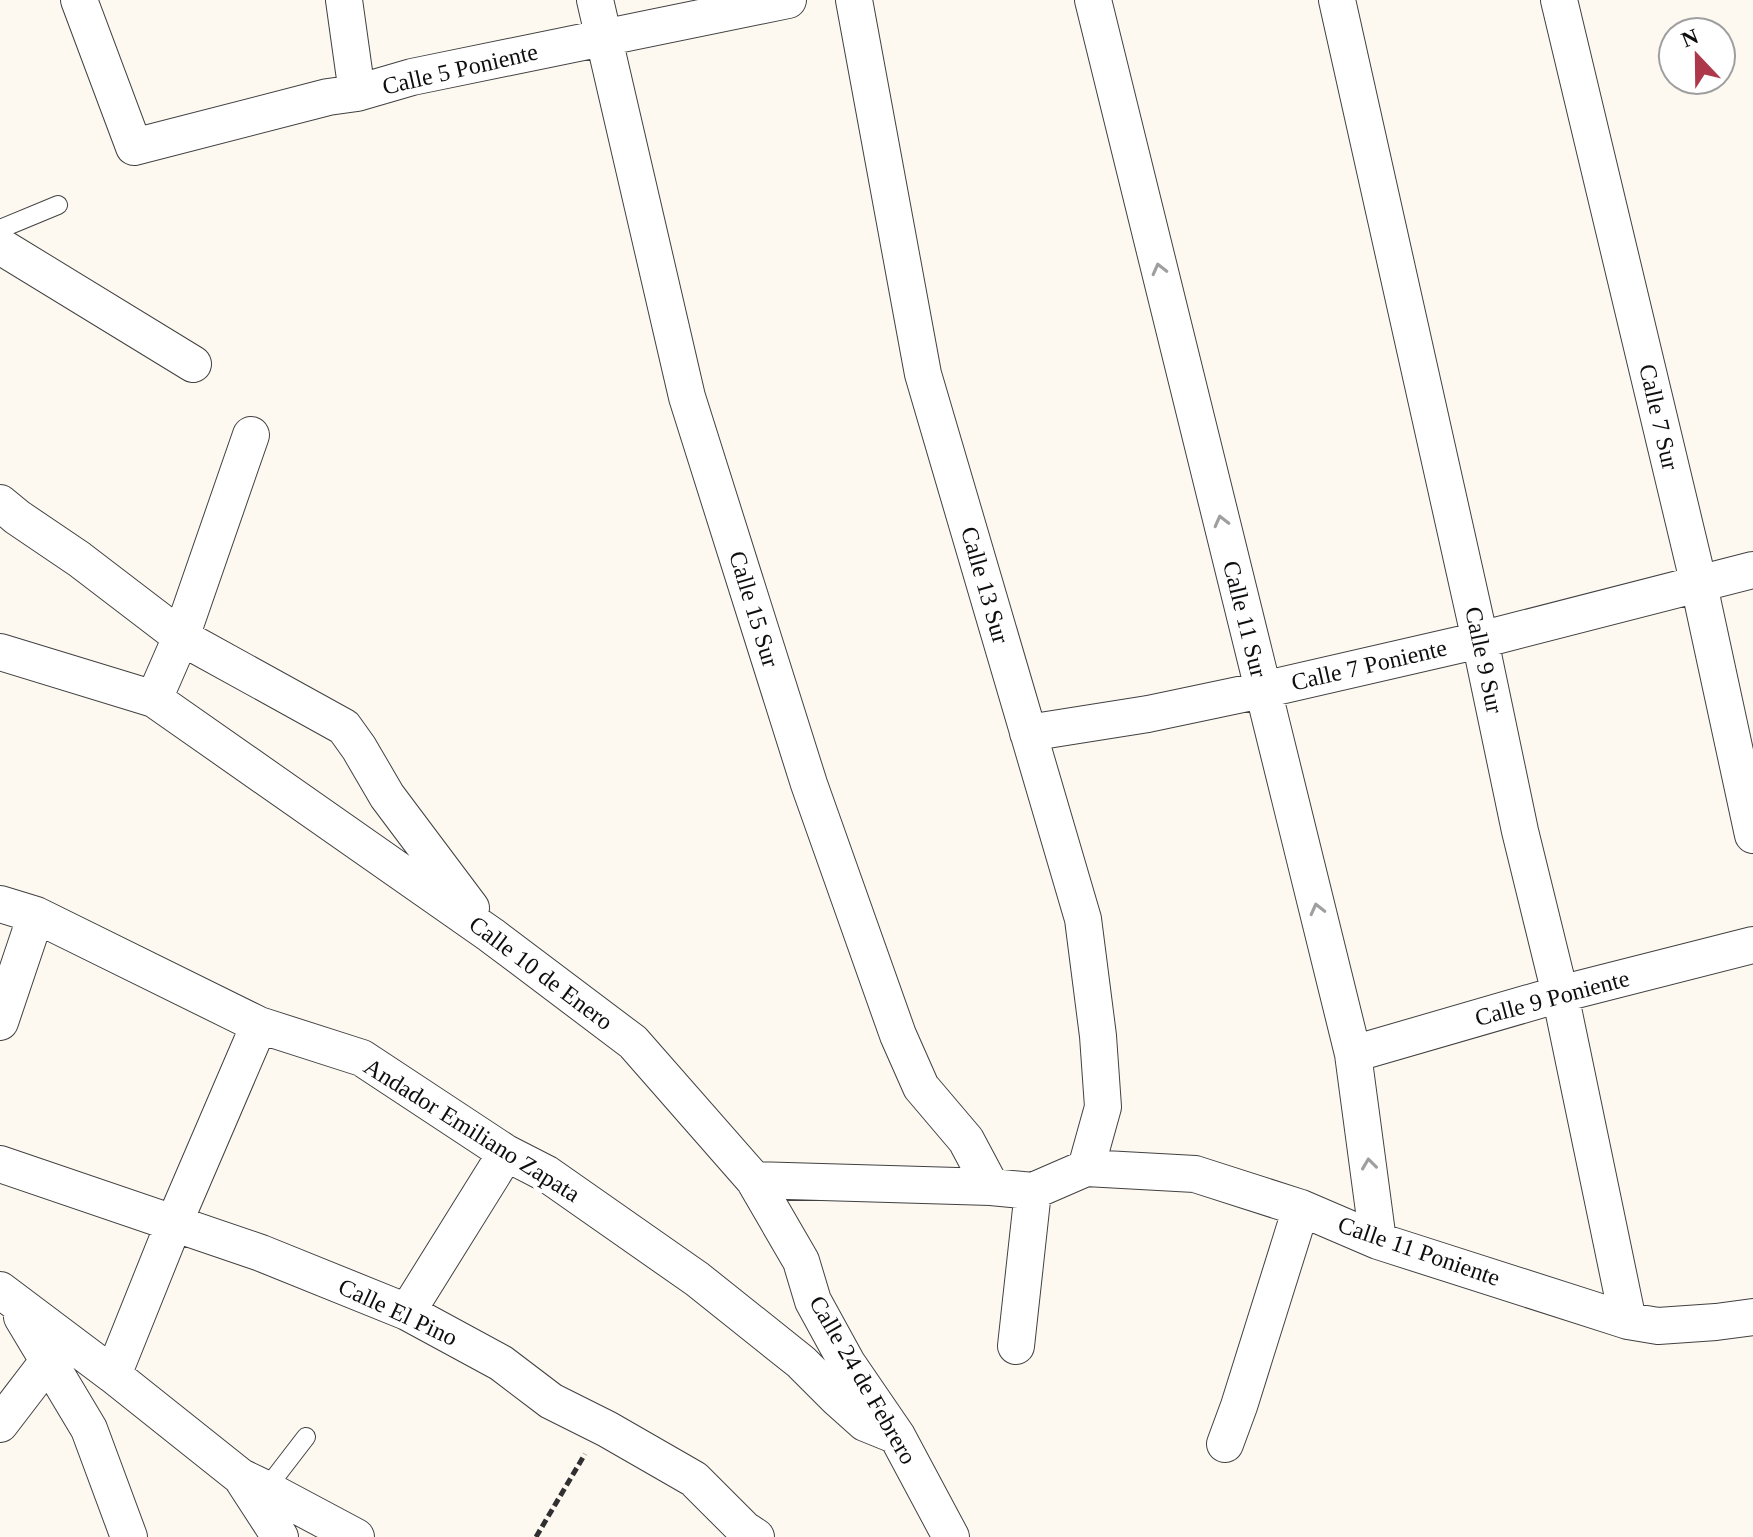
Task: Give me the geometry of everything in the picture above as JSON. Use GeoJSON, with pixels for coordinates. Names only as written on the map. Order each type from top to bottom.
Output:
{"type":"FeatureCollection","features":[{"type":"Feature","properties":{"kind":"street","name":"Calle 5 Poniente"},"geometry":{"type":"LineString","coordinates":[[79,0],[134,147],[412,77],[788,0]]}},
{"type":"Feature","properties":{"kind":"street"},"geometry":{"type":"LineString","coordinates":[[344,0],[357,93]]}},
{"type":"Feature","properties":{"kind":"street","name":"Calle 15 Sur"},"geometry":{"type":"LineString","coordinates":[[595,0],[687,397],[809,784],[898,1035],[921,1087],[966,1140],[991,1187]]}},
{"type":"Feature","properties":{"kind":"street","name":"Calle 13 Sur"},"geometry":{"type":"LineString","coordinates":[[854,0],[923,374],[1083,919],[1098,1036],[1103,1107],[1086,1168]]}},
{"type":"Feature","properties":{"kind":"street","name":"Calle 11 Sur"},"geometry":{"type":"LineString","coordinates":[[1093,0],[1353,1054],[1378,1241]]}},
{"type":"Feature","properties":{"kind":"street","name":"Calle 9 Sur"},"geometry":{"type":"LineString","coordinates":[[1337,0],[1520,831],[1560,994],[1628,1321]]}},
{"type":"Feature","properties":{"kind":"street","name":"Calle 7 Sur"},"geometry":{"type":"LineString","coordinates":[[1559,0],[1699,585],[1753,835]]}},
{"type":"Feature","properties":{"kind":"street"},"geometry":{"type":"LineString","coordinates":[[0,246],[193,364]]}},
{"type":"Feature","properties":{"kind":"street"},"geometry":{"type":"LineString","coordinates":[[154,699],[181,637],[251,435]]}},
{"type":"Feature","properties":{"kind":"street"},"geometry":{"type":"LineString","coordinates":[[0,503],[181,637],[344,727],[387,796],[491,935]]}},
{"type":"Feature","properties":{"kind":"street","name":"Calle 7 Poniente"},"geometry":{"type":"LineString","coordinates":[[1028,733],[1148,714],[1262,690],[1480,640],[1753,570]]}},
{"type":"Feature","properties":{"kind":"street","name":"Calle 10 de Enero"},"geometry":{"type":"LineString","coordinates":[[0,652],[154,699],[491,935],[633,1042],[754,1180]]}},
{"type":"Feature","properties":{"kind":"street","name":"Andador Emiliano Zapata"},"geometry":{"type":"LineString","coordinates":[[0,904],[36,915],[259,1025],[362,1058],[506,1153],[547,1174],[697,1279],[801,1362],[865,1423],[897,1436]]}},
{"type":"Feature","properties":{"kind":"street"},"geometry":{"type":"LineString","coordinates":[[0,1022],[36,915]]}},
{"type":"Feature","properties":{"kind":"street","name":"Calle 9 Poniente"},"geometry":{"type":"LineString","coordinates":[[1353,1054],[1560,994],[1753,945]]}},
{"type":"Feature","properties":{"kind":"street"},"geometry":{"type":"LineString","coordinates":[[113,1375],[259,1025]]}},
{"type":"Feature","properties":{"kind":"street"},"geometry":{"type":"LineString","coordinates":[[407,1312],[506,1153]]}},
{"type":"Feature","properties":{"kind":"street","name":"Calle El Pino"},"geometry":{"type":"LineString","coordinates":[[0,1164],[261,1253],[407,1312],[501,1363],[551,1401],[601,1425],[694,1479],[756,1537]]}},
{"type":"Feature","properties":{"kind":"street"},"geometry":{"type":"LineString","coordinates":[[754,1180],[1033,1191],[1086,1168]]}},
{"type":"Feature","properties":{"kind":"street","name":"Calle 11 Poniente"},"geometry":{"type":"LineString","coordinates":[[1086,1168],[1195,1174],[1301,1208],[1378,1241],[1628,1321],[1658,1326],[1753,1317]]}},
{"type":"Feature","properties":{"kind":"street","name":"Calle 24 de Febrero"},"geometry":{"type":"LineString","coordinates":[[754,1180],[801,1261],[813,1301],[826,1326],[847,1363],[897,1436],[951,1537]]}},
{"type":"Feature","properties":{"kind":"street"},"geometry":{"type":"LineString","coordinates":[[1016,1346],[1033,1191]]}},
{"type":"Feature","properties":{"kind":"street"},"geometry":{"type":"LineString","coordinates":[[1225,1444],[1301,1208]]}},
{"type":"Feature","properties":{"kind":"street"},"geometry":{"type":"LineString","coordinates":[[5,1294],[254,1483],[356,1537]]}},
{"type":"Feature","properties":{"kind":"street"},"geometry":{"type":"LineString","coordinates":[[5,1294],[49,1360],[89,1429],[129,1537]]}},
{"type":"Feature","properties":{"kind":"street"},"geometry":{"type":"LineString","coordinates":[[0,1424],[49,1360]]}},
{"type":"Feature","properties":{"kind":"street"},"geometry":{"type":"LineString","coordinates":[[254,1483],[280,1537]]}},
{"type":"Feature","properties":{"kind":"lane"},"geometry":{"type":"LineString","coordinates":[[0,229],[58,205]]}},
{"type":"Feature","properties":{"kind":"lane"},"geometry":{"type":"LineString","coordinates":[[254,1483],[306,1437]]}},
{"type":"Feature","properties":{"kind":"path"},"geometry":{"type":"LineString","coordinates":[[536,1537],[601,1425]]}}]}
